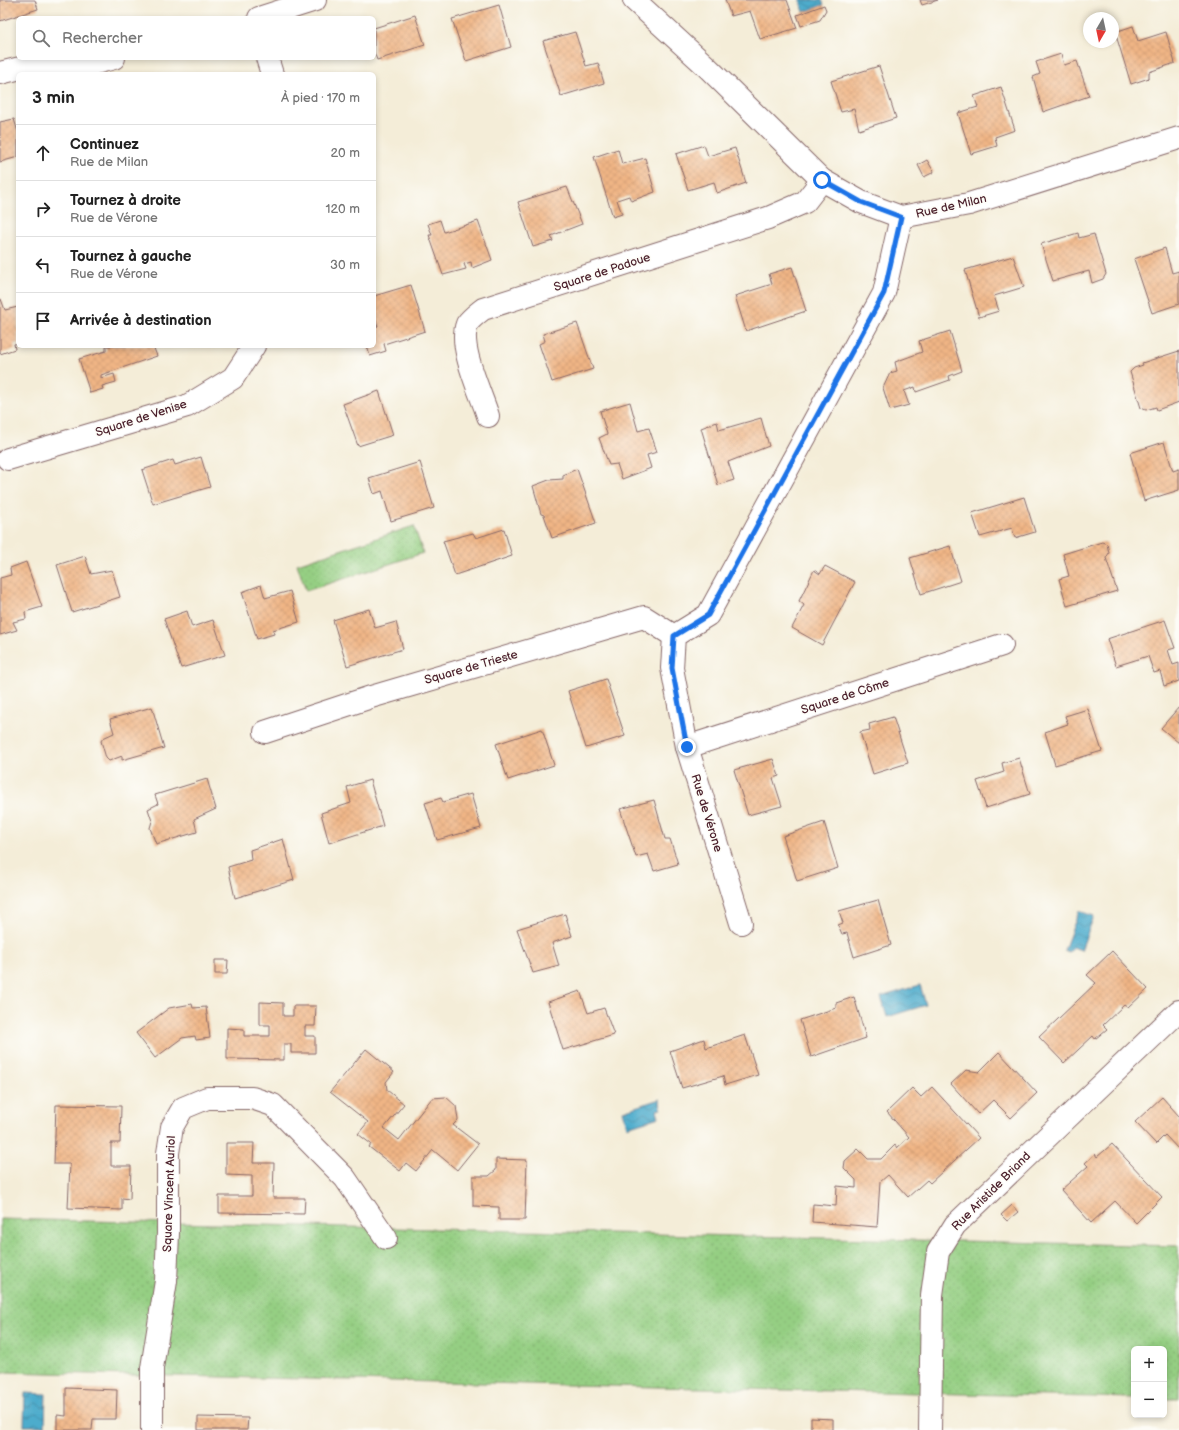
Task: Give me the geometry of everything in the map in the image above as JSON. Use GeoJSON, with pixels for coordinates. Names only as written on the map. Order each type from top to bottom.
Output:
{"type":"FeatureCollection","features":[{"type":"Feature","properties":{"kind":"street"},"geometry":{"type":"LineString","coordinates":[[265,16],[315,0]]}},
{"type":"Feature","properties":{"kind":"street","name":"Rue de Milan"},"geometry":{"type":"LineString","coordinates":[[641,3],[822,180],[861,202],[901,217],[969,204],[1179,138]]}},
{"type":"Feature","properties":{"kind":"street"},"geometry":{"type":"LineString","coordinates":[[0,73],[37,64],[76,68],[106,60]]}},
{"type":"Feature","properties":{"kind":"street"},"geometry":{"type":"LineString","coordinates":[[268,60],[271,72]]}},
{"type":"Feature","properties":{"kind":"street","name":"Square de Padoue"},"geometry":{"type":"LineString","coordinates":[[488,416],[468,355],[464,336],[468,322],[483,309],[768,218],[805,202],[822,180]]}},
{"type":"Feature","properties":{"kind":"street"},"geometry":{"type":"LineString","coordinates":[[674,636],[708,615],[884,293],[901,217]]}},
{"type":"Feature","properties":{"kind":"street","name":"Square de Venise"},"geometry":{"type":"LineString","coordinates":[[8,459],[187,406],[233,378],[253,348]]}},
{"type":"Feature","properties":{"kind":"street","name":"Square de Trieste"},"geometry":{"type":"LineString","coordinates":[[265,732],[371,697],[644,617],[674,636]]}},
{"type":"Feature","properties":{"kind":"street","name":"Rue de Vérone"},"geometry":{"type":"LineString","coordinates":[[674,636],[672,668],[687,747],[741,923]]}},
{"type":"Feature","properties":{"kind":"street","name":"Square de Côme"},"geometry":{"type":"LineString","coordinates":[[687,747],[1002,645]]}},
{"type":"Feature","properties":{"kind":"street","name":"Rue Aristide Briand"},"geometry":{"type":"LineString","coordinates":[[930,1430],[932,1295],[938,1252],[955,1225],[1179,1011]]}},
{"type":"Feature","properties":{"kind":"street","name":"Square Vincent Auriol"},"geometry":{"type":"LineString","coordinates":[[152,1430],[152,1368],[166,1267],[168,1153],[172,1127],[183,1108],[207,1098],[252,1098],[273,1105],[345,1178],[386,1238]]}},
{"type":"Feature","properties":{"kind":"green space"},"geometry":{"type":"Polygon","coordinates":[[[414,526],[423,553],[306,591],[297,564],[414,526]]]}},
{"type":"Feature","properties":{"kind":"green space"},"geometry":{"type":"Polygon","coordinates":[[[0,1219],[1179,1246],[1179,1399],[1167,1399],[1167,1346],[1131,1346],[1131,1398],[0,1372],[0,1219]]]}},
{"type":"Feature","properties":{"kind":"water"},"geometry":{"type":"Polygon","coordinates":[[[800,0],[822,0],[824,5],[804,12],[800,0]]]}},
{"type":"Feature","properties":{"kind":"water"},"geometry":{"type":"Polygon","coordinates":[[[1079,911],[1094,916],[1081,950],[1073,947],[1069,952],[1064,950],[1079,911]]]}},
{"type":"Feature","properties":{"kind":"water"},"geometry":{"type":"Polygon","coordinates":[[[920,985],[926,1005],[887,1017],[881,997],[920,985]]]}},
{"type":"Feature","properties":{"kind":"water"},"geometry":{"type":"Polygon","coordinates":[[[660,1099],[661,1109],[657,1110],[659,1117],[627,1127],[623,1111],[660,1099]]]}},
{"type":"Feature","properties":{"kind":"water"},"geometry":{"type":"Polygon","coordinates":[[[25,1393],[46,1394],[45,1426],[24,1426],[25,1393]]]}},
{"type":"Feature","properties":{"kind":"building"},"geometry":{"type":"Polygon","coordinates":[[[0,0],[35,0],[38,9],[0,21],[0,0]]]}},
{"type":"Feature","properties":{"kind":"building"},"geometry":{"type":"Polygon","coordinates":[[[725,0],[787,0],[797,28],[760,39],[750,11],[731,16],[725,0]]]}},
{"type":"Feature","properties":{"kind":"building"},"geometry":{"type":"Polygon","coordinates":[[[920,0],[938,0],[922,5],[920,0]]]}},
{"type":"Feature","properties":{"kind":"building"},"geometry":{"type":"Polygon","coordinates":[[[499,5],[511,47],[466,61],[452,19],[499,5]]]}},
{"type":"Feature","properties":{"kind":"building"},"geometry":{"type":"Polygon","coordinates":[[[824,5],[826,10],[820,20],[801,26],[797,15],[824,5]]]}},
{"type":"Feature","properties":{"kind":"building"},"geometry":{"type":"Polygon","coordinates":[[[415,15],[425,45],[377,60],[376,27],[415,15]]]}},
{"type":"Feature","properties":{"kind":"building"},"geometry":{"type":"Polygon","coordinates":[[[1133,26],[1138,41],[1166,32],[1175,63],[1149,72],[1149,78],[1131,84],[1119,45],[1119,31],[1133,26]]]}},
{"type":"Feature","properties":{"kind":"building"},"geometry":{"type":"Polygon","coordinates":[[[575,32],[586,66],[598,63],[604,83],[561,96],[543,41],[575,32]]]}},
{"type":"Feature","properties":{"kind":"building"},"geometry":{"type":"Polygon","coordinates":[[[1061,54],[1064,65],[1077,61],[1089,96],[1043,112],[1033,77],[1040,74],[1036,62],[1061,54]]]}},
{"type":"Feature","properties":{"kind":"building"},"geometry":{"type":"Polygon","coordinates":[[[879,66],[896,118],[859,130],[854,109],[841,112],[831,81],[879,66]]]}},
{"type":"Feature","properties":{"kind":"building"},"geometry":{"type":"Polygon","coordinates":[[[1001,87],[1015,130],[995,137],[997,146],[971,154],[958,113],[978,107],[974,96],[1001,87]]]}},
{"type":"Feature","properties":{"kind":"building"},"geometry":{"type":"Polygon","coordinates":[[[14,119],[16,126],[16,158],[0,162],[0,122],[14,119]]]}},
{"type":"Feature","properties":{"kind":"building"},"geometry":{"type":"Polygon","coordinates":[[[704,145],[708,156],[735,148],[746,183],[717,193],[714,182],[688,190],[676,154],[704,145]]]}},
{"type":"Feature","properties":{"kind":"building"},"geometry":{"type":"Polygon","coordinates":[[[618,149],[622,164],[645,158],[655,192],[631,201],[629,196],[617,200],[622,214],[613,217],[594,157],[618,149]]]}},
{"type":"Feature","properties":{"kind":"building"},"geometry":{"type":"Polygon","coordinates":[[[927,160],[934,172],[924,177],[918,165],[927,160]]]}},
{"type":"Feature","properties":{"kind":"building"},"geometry":{"type":"Polygon","coordinates":[[[567,187],[582,224],[551,236],[553,241],[533,247],[518,202],[567,187]]]}},
{"type":"Feature","properties":{"kind":"building"},"geometry":{"type":"Polygon","coordinates":[[[440,220],[444,232],[478,221],[492,260],[472,268],[471,262],[464,264],[466,269],[443,275],[429,235],[432,235],[428,224],[440,220]]]}},
{"type":"Feature","properties":{"kind":"building"},"geometry":{"type":"Polygon","coordinates":[[[1078,233],[1079,238],[1094,234],[1106,274],[1103,279],[1092,283],[1089,271],[1053,281],[1041,244],[1078,233]]]}},
{"type":"Feature","properties":{"kind":"building"},"geometry":{"type":"Polygon","coordinates":[[[1165,248],[1172,273],[1179,271],[1179,304],[1152,313],[1134,259],[1165,248]]]}},
{"type":"Feature","properties":{"kind":"building"},"geometry":{"type":"Polygon","coordinates":[[[1013,256],[1024,287],[994,296],[999,311],[979,317],[965,270],[1013,256]]]}},
{"type":"Feature","properties":{"kind":"building"},"geometry":{"type":"Polygon","coordinates":[[[792,267],[806,311],[746,331],[735,296],[772,284],[769,274],[792,267]]]}},
{"type":"Feature","properties":{"kind":"building"},"geometry":{"type":"Polygon","coordinates":[[[411,285],[425,331],[384,344],[386,351],[370,356],[368,348],[376,348],[376,326],[378,326],[376,320],[376,295],[411,285]]]}},
{"type":"Feature","properties":{"kind":"building"},"geometry":{"type":"Polygon","coordinates":[[[1,299],[5,310],[16,307],[16,344],[14,344],[15,349],[0,354],[1,299]]]}},
{"type":"Feature","properties":{"kind":"building"},"geometry":{"type":"Polygon","coordinates":[[[577,323],[593,369],[552,382],[539,344],[545,341],[543,334],[577,323]]]}},
{"type":"Feature","properties":{"kind":"building"},"geometry":{"type":"Polygon","coordinates":[[[950,331],[962,371],[949,376],[950,380],[916,392],[915,387],[904,391],[909,405],[890,410],[883,388],[890,373],[897,371],[895,362],[922,352],[919,341],[950,331]]]}},
{"type":"Feature","properties":{"kind":"building"},"geometry":{"type":"Polygon","coordinates":[[[106,348],[154,348],[157,356],[101,375],[101,378],[114,374],[116,382],[102,386],[103,389],[90,393],[79,359],[106,351],[106,348]]]}},
{"type":"Feature","properties":{"kind":"building"},"geometry":{"type":"Polygon","coordinates":[[[1179,351],[1179,402],[1157,410],[1156,407],[1146,410],[1141,408],[1130,372],[1134,368],[1143,365],[1142,363],[1179,351]]]}},
{"type":"Feature","properties":{"kind":"building"},"geometry":{"type":"Polygon","coordinates":[[[379,391],[393,435],[358,446],[343,404],[379,391]]]}},
{"type":"Feature","properties":{"kind":"building"},"geometry":{"type":"Polygon","coordinates":[[[630,402],[638,431],[649,428],[657,452],[647,455],[651,468],[622,479],[617,464],[609,465],[599,438],[607,434],[600,411],[630,402]]]}},
{"type":"Feature","properties":{"kind":"building"},"geometry":{"type":"Polygon","coordinates":[[[761,418],[769,446],[728,462],[734,480],[718,485],[701,428],[717,422],[719,430],[761,418]]]}},
{"type":"Feature","properties":{"kind":"building"},"geometry":{"type":"Polygon","coordinates":[[[1164,442],[1173,471],[1179,469],[1179,490],[1144,501],[1130,453],[1164,442]]]}},
{"type":"Feature","properties":{"kind":"building"},"geometry":{"type":"Polygon","coordinates":[[[201,457],[210,487],[153,504],[142,470],[173,460],[175,465],[201,457]]]}},
{"type":"Feature","properties":{"kind":"building"},"geometry":{"type":"Polygon","coordinates":[[[420,462],[434,508],[391,521],[382,491],[374,494],[369,478],[420,462]]]}},
{"type":"Feature","properties":{"kind":"building"},"geometry":{"type":"Polygon","coordinates":[[[577,469],[596,523],[552,538],[544,515],[541,514],[533,486],[549,480],[563,479],[563,475],[577,469]]]}},
{"type":"Feature","properties":{"kind":"building"},"geometry":{"type":"Polygon","coordinates":[[[1024,497],[1035,532],[1015,538],[1012,528],[980,537],[972,513],[1024,497]]]}},
{"type":"Feature","properties":{"kind":"building"},"geometry":{"type":"Polygon","coordinates":[[[504,529],[512,556],[455,575],[443,541],[473,533],[476,538],[504,529]]]}},
{"type":"Feature","properties":{"kind":"building"},"geometry":{"type":"Polygon","coordinates":[[[1102,542],[1107,544],[1109,553],[1106,558],[1117,591],[1067,606],[1059,579],[1069,576],[1063,554],[1102,542]]]}},
{"type":"Feature","properties":{"kind":"building"},"geometry":{"type":"Polygon","coordinates":[[[950,546],[961,581],[921,594],[910,558],[950,546]]]}},
{"type":"Feature","properties":{"kind":"building"},"geometry":{"type":"Polygon","coordinates":[[[85,556],[91,574],[112,570],[120,597],[72,612],[57,565],[85,556]]]}},
{"type":"Feature","properties":{"kind":"building"},"geometry":{"type":"Polygon","coordinates":[[[26,562],[42,607],[25,612],[26,619],[13,622],[17,630],[0,635],[0,578],[11,575],[10,568],[26,562]]]}},
{"type":"Feature","properties":{"kind":"building"},"geometry":{"type":"Polygon","coordinates":[[[825,566],[855,582],[822,645],[792,628],[804,605],[799,601],[814,570],[820,574],[825,566]]]}},
{"type":"Feature","properties":{"kind":"building"},"geometry":{"type":"Polygon","coordinates":[[[261,585],[265,598],[290,591],[299,622],[273,630],[274,634],[257,639],[242,592],[261,585]]]}},
{"type":"Feature","properties":{"kind":"building"},"geometry":{"type":"Polygon","coordinates":[[[369,609],[375,628],[396,622],[403,649],[347,666],[333,620],[369,609]]]}},
{"type":"Feature","properties":{"kind":"building"},"geometry":{"type":"Polygon","coordinates":[[[187,611],[192,627],[213,620],[225,655],[181,668],[164,619],[187,611]]]}},
{"type":"Feature","properties":{"kind":"building"},"geometry":{"type":"Polygon","coordinates":[[[1165,620],[1175,648],[1168,650],[1173,665],[1179,663],[1179,681],[1164,686],[1160,671],[1154,673],[1148,656],[1116,666],[1107,639],[1165,620]]]}},
{"type":"Feature","properties":{"kind":"building"},"geometry":{"type":"Polygon","coordinates":[[[606,679],[625,736],[586,748],[568,691],[606,679]]]}},
{"type":"Feature","properties":{"kind":"building"},"geometry":{"type":"Polygon","coordinates":[[[152,707],[164,748],[122,760],[122,756],[109,761],[106,758],[101,741],[103,738],[114,733],[110,719],[152,707]]]}},
{"type":"Feature","properties":{"kind":"building"},"geometry":{"type":"Polygon","coordinates":[[[1179,707],[1179,743],[1161,728],[1179,707]]]}},
{"type":"Feature","properties":{"kind":"building"},"geometry":{"type":"Polygon","coordinates":[[[1088,709],[1102,751],[1055,765],[1045,732],[1068,724],[1065,716],[1088,709]]]}},
{"type":"Feature","properties":{"kind":"building"},"geometry":{"type":"Polygon","coordinates":[[[893,717],[908,763],[873,774],[860,732],[870,730],[869,724],[893,717]]]}},
{"type":"Feature","properties":{"kind":"building"},"geometry":{"type":"Polygon","coordinates":[[[542,729],[554,765],[508,780],[496,744],[542,729]]]}},
{"type":"Feature","properties":{"kind":"building"},"geometry":{"type":"Polygon","coordinates":[[[1019,758],[1030,794],[986,808],[977,781],[1004,772],[1002,763],[1019,758]]]}},
{"type":"Feature","properties":{"kind":"building"},"geometry":{"type":"Polygon","coordinates":[[[773,759],[779,776],[773,778],[782,806],[748,815],[734,770],[773,759]]]}},
{"type":"Feature","properties":{"kind":"building"},"geometry":{"type":"Polygon","coordinates":[[[207,779],[216,809],[194,819],[197,832],[156,844],[150,828],[152,821],[148,809],[158,804],[155,795],[207,779]]]}},
{"type":"Feature","properties":{"kind":"building"},"geometry":{"type":"Polygon","coordinates":[[[370,780],[383,826],[329,843],[321,813],[351,803],[347,787],[370,780]]]}},
{"type":"Feature","properties":{"kind":"building"},"geometry":{"type":"Polygon","coordinates":[[[471,794],[481,828],[437,840],[425,803],[441,798],[443,802],[471,794]]]}},
{"type":"Feature","properties":{"kind":"building"},"geometry":{"type":"Polygon","coordinates":[[[654,800],[665,839],[670,839],[678,864],[654,871],[648,854],[636,857],[620,809],[654,800]]]}},
{"type":"Feature","properties":{"kind":"building"},"geometry":{"type":"Polygon","coordinates":[[[824,822],[838,868],[797,881],[783,836],[824,822]]]}},
{"type":"Feature","properties":{"kind":"building"},"geometry":{"type":"Polygon","coordinates":[[[283,839],[294,880],[235,898],[228,867],[251,860],[250,850],[283,839]]]}},
{"type":"Feature","properties":{"kind":"building"},"geometry":{"type":"Polygon","coordinates":[[[878,900],[891,945],[854,957],[847,933],[842,934],[838,925],[843,923],[839,911],[878,900]]]}},
{"type":"Feature","properties":{"kind":"building"},"geometry":{"type":"Polygon","coordinates":[[[565,914],[572,936],[552,943],[559,966],[533,973],[517,929],[565,914]]]}},
{"type":"Feature","properties":{"kind":"building"},"geometry":{"type":"Polygon","coordinates":[[[1112,951],[1148,989],[1128,1008],[1124,1005],[1103,1025],[1107,1029],[1095,1039],[1093,1036],[1064,1063],[1039,1037],[1096,983],[1087,975],[1112,951]]]}},
{"type":"Feature","properties":{"kind":"building"},"geometry":{"type":"Polygon","coordinates":[[[215,960],[228,960],[227,974],[215,974],[215,960]]]}},
{"type":"Feature","properties":{"kind":"building"},"geometry":{"type":"Polygon","coordinates":[[[580,991],[588,1013],[604,1008],[614,1035],[563,1050],[548,1002],[580,991]]]}},
{"type":"Feature","properties":{"kind":"building"},"geometry":{"type":"Polygon","coordinates":[[[854,997],[866,1038],[811,1057],[800,1020],[836,1008],[836,1003],[854,997]]]}},
{"type":"Feature","properties":{"kind":"building"},"geometry":{"type":"Polygon","coordinates":[[[260,1002],[283,1003],[283,1016],[293,1016],[293,1006],[316,1006],[315,1026],[305,1026],[305,1036],[315,1036],[315,1053],[291,1053],[291,1044],[284,1044],[284,1060],[227,1059],[227,1028],[244,1029],[244,1036],[270,1036],[270,1025],[260,1025],[260,1002]]]}},
{"type":"Feature","properties":{"kind":"building"},"geometry":{"type":"Polygon","coordinates":[[[192,1004],[193,1008],[206,1007],[210,1038],[196,1040],[195,1036],[182,1038],[155,1058],[136,1033],[169,1008],[192,1004]]]}},
{"type":"Feature","properties":{"kind":"building"},"geometry":{"type":"Polygon","coordinates":[[[745,1035],[758,1075],[725,1085],[723,1076],[682,1088],[670,1051],[704,1039],[706,1048],[745,1035]]]}},
{"type":"Feature","properties":{"kind":"building"},"geometry":{"type":"Polygon","coordinates":[[[366,1049],[394,1072],[386,1082],[387,1090],[404,1104],[384,1128],[399,1140],[432,1098],[446,1097],[456,1106],[458,1120],[453,1125],[478,1144],[457,1170],[433,1150],[416,1171],[406,1163],[400,1171],[369,1147],[371,1144],[358,1134],[368,1122],[330,1092],[366,1049]]]}},
{"type":"Feature","properties":{"kind":"building"},"geometry":{"type":"Polygon","coordinates":[[[999,1052],[1037,1093],[1011,1118],[993,1100],[978,1114],[951,1084],[966,1070],[979,1072],[999,1052]]]}},
{"type":"Feature","properties":{"kind":"building"},"geometry":{"type":"Polygon","coordinates":[[[932,1087],[979,1138],[930,1183],[927,1180],[908,1197],[888,1175],[880,1182],[877,1227],[812,1222],[813,1204],[836,1206],[837,1186],[856,1188],[856,1180],[844,1168],[845,1161],[858,1149],[868,1159],[881,1159],[895,1145],[897,1148],[909,1137],[887,1112],[912,1088],[921,1097],[932,1087]]]}},
{"type":"Feature","properties":{"kind":"building"},"geometry":{"type":"Polygon","coordinates":[[[1162,1097],[1179,1116],[1179,1150],[1165,1135],[1156,1144],[1135,1122],[1162,1097]]]}},
{"type":"Feature","properties":{"kind":"building"},"geometry":{"type":"Polygon","coordinates":[[[56,1105],[121,1106],[120,1143],[111,1143],[111,1166],[131,1166],[130,1199],[122,1198],[122,1210],[68,1208],[70,1164],[54,1164],[56,1105]]]}},
{"type":"Feature","properties":{"kind":"building"},"geometry":{"type":"Polygon","coordinates":[[[226,1143],[254,1143],[253,1163],[274,1163],[273,1198],[305,1198],[304,1214],[219,1213],[219,1196],[252,1196],[252,1176],[226,1175],[226,1143]]]}},
{"type":"Feature","properties":{"kind":"building"},"geometry":{"type":"Polygon","coordinates":[[[1112,1144],[1162,1197],[1136,1223],[1115,1201],[1091,1223],[1061,1190],[1088,1166],[1085,1163],[1095,1154],[1097,1157],[1112,1144]]]}},
{"type":"Feature","properties":{"kind":"building"},"geometry":{"type":"Polygon","coordinates":[[[496,1159],[527,1160],[525,1220],[499,1220],[499,1207],[473,1206],[473,1176],[489,1176],[496,1170],[496,1159]]]}},
{"type":"Feature","properties":{"kind":"building"},"geometry":{"type":"Polygon","coordinates":[[[1012,1205],[1018,1212],[1007,1221],[1001,1215],[1012,1205]]]}},
{"type":"Feature","properties":{"kind":"building"},"geometry":{"type":"Polygon","coordinates":[[[66,1388],[117,1390],[116,1419],[93,1419],[92,1430],[57,1430],[57,1415],[66,1416],[66,1388]]]}},
{"type":"Feature","properties":{"kind":"building"},"geometry":{"type":"Polygon","coordinates":[[[198,1417],[248,1418],[247,1430],[198,1430],[198,1417]]]}},
{"type":"Feature","properties":{"kind":"building"},"geometry":{"type":"Polygon","coordinates":[[[811,1418],[833,1419],[833,1430],[811,1430],[811,1418]]]}},
{"type":"Feature","properties":{"kind":"route"},"geometry":{"type":"LineString","coordinates":[[687,747],[672,668],[674,636],[708,615],[884,293],[901,217],[861,202],[822,180]]}}]}
